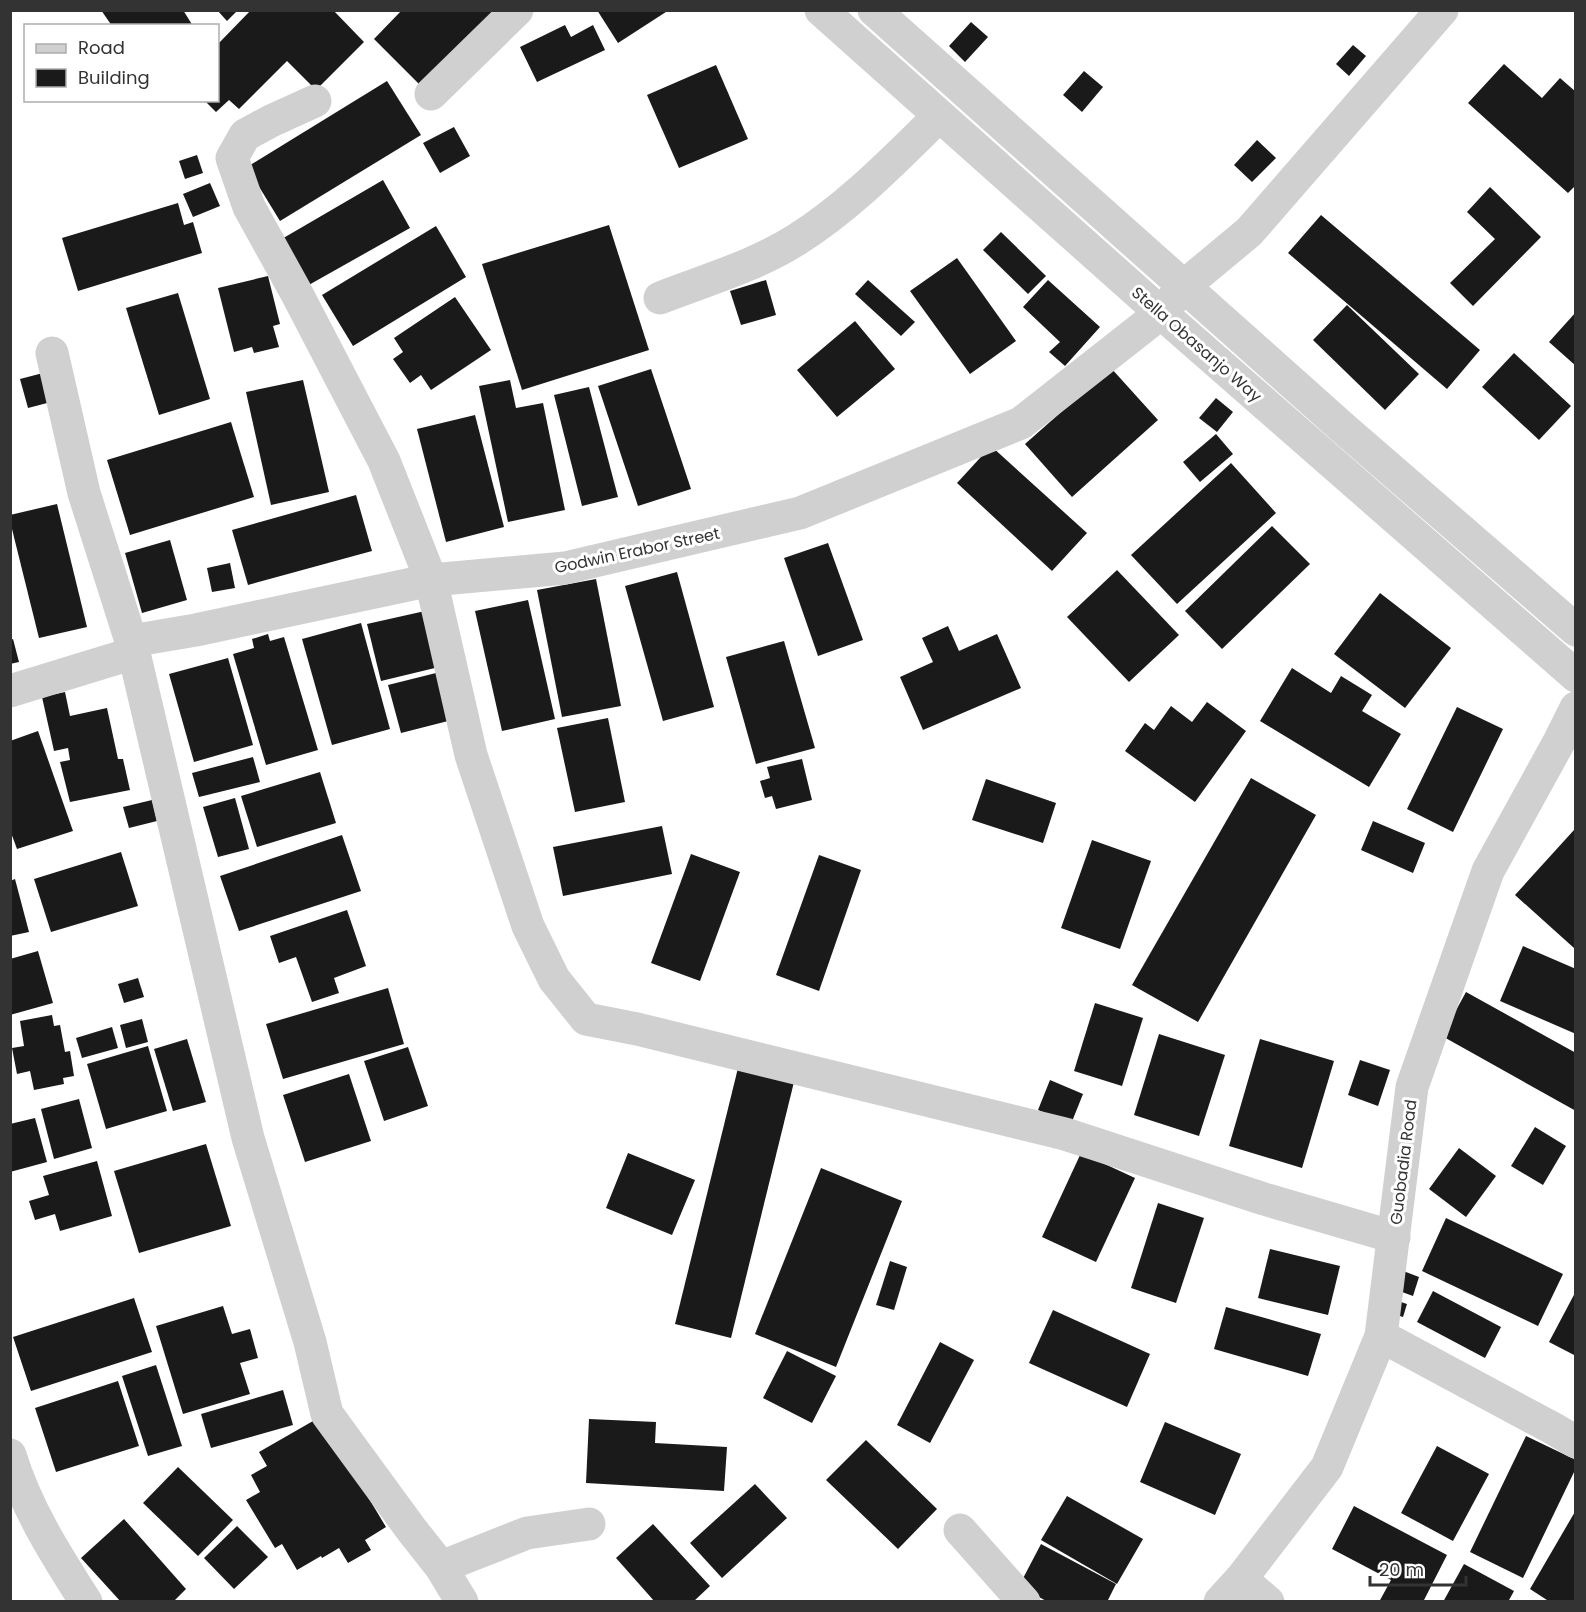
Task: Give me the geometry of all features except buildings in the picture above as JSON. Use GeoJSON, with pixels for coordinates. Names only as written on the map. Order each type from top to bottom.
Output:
{"type":"FeatureCollection","features":[{"type":"Feature","properties":{"kind":"street"},"geometry":{"type":"LineString","coordinates":[[431,94],[517,10]]}},
{"type":"Feature","properties":{"kind":"street","name":"Stella Obasanjo Way"},"geometry":{"type":"LineString","coordinates":[[820,10],[1575,676]]}},
{"type":"Feature","properties":{"kind":"street"},"geometry":{"type":"LineString","coordinates":[[874,10],[1575,630]]}},
{"type":"Feature","properties":{"kind":"street","name":"Godwin Erabor Street"},"geometry":{"type":"LineString","coordinates":[[10,691],[132,647],[196,630],[431,580],[565,568],[800,513],[1021,423],[1161,313],[1184,286],[1249,232],[1434,13]]}},
{"type":"Feature","properties":{"kind":"street"},"geometry":{"type":"LineString","coordinates":[[315,101],[245,135],[232,158],[249,207],[384,461],[431,580],[471,755],[528,926],[554,980],[586,1019],[637,1029],[1065,1134],[1264,1199],[1394,1237]]}},
{"type":"Feature","properties":{"kind":"street"},"geometry":{"type":"LineString","coordinates":[[660,298],[759,260],[796,241],[860,192],[939,116]]}},
{"type":"Feature","properties":{"kind":"street"},"geometry":{"type":"LineString","coordinates":[[52,353],[84,493],[132,647],[248,1138],[310,1342],[327,1414],[441,1567],[462,1602]]}},
{"type":"Feature","properties":{"kind":"street"},"geometry":{"type":"LineString","coordinates":[[1524,629],[1545,603]]}},
{"type":"Feature","properties":{"kind":"street","name":"Guobadia Road"},"geometry":{"type":"LineString","coordinates":[[1230,1590],[1327,1467],[1381,1336],[1412,1087],[1488,871],[1559,742],[1575,708]]}},
{"type":"Feature","properties":{"kind":"street"},"geometry":{"type":"LineString","coordinates":[[1381,1336],[1575,1442]]}},
{"type":"Feature","properties":{"kind":"street"},"geometry":{"type":"LineString","coordinates":[[10,1455],[27,1501],[55,1553],[86,1602]]}},
{"type":"Feature","properties":{"kind":"street"},"geometry":{"type":"LineString","coordinates":[[441,1567],[527,1533],[589,1524]]}},
{"type":"Feature","properties":{"kind":"street"},"geometry":{"type":"LineString","coordinates":[[960,1530],[1024,1602]]}},
{"type":"Feature","properties":{"kind":"street"},"geometry":{"type":"LineString","coordinates":[[1230,1590],[1268,1602]]}}]}
